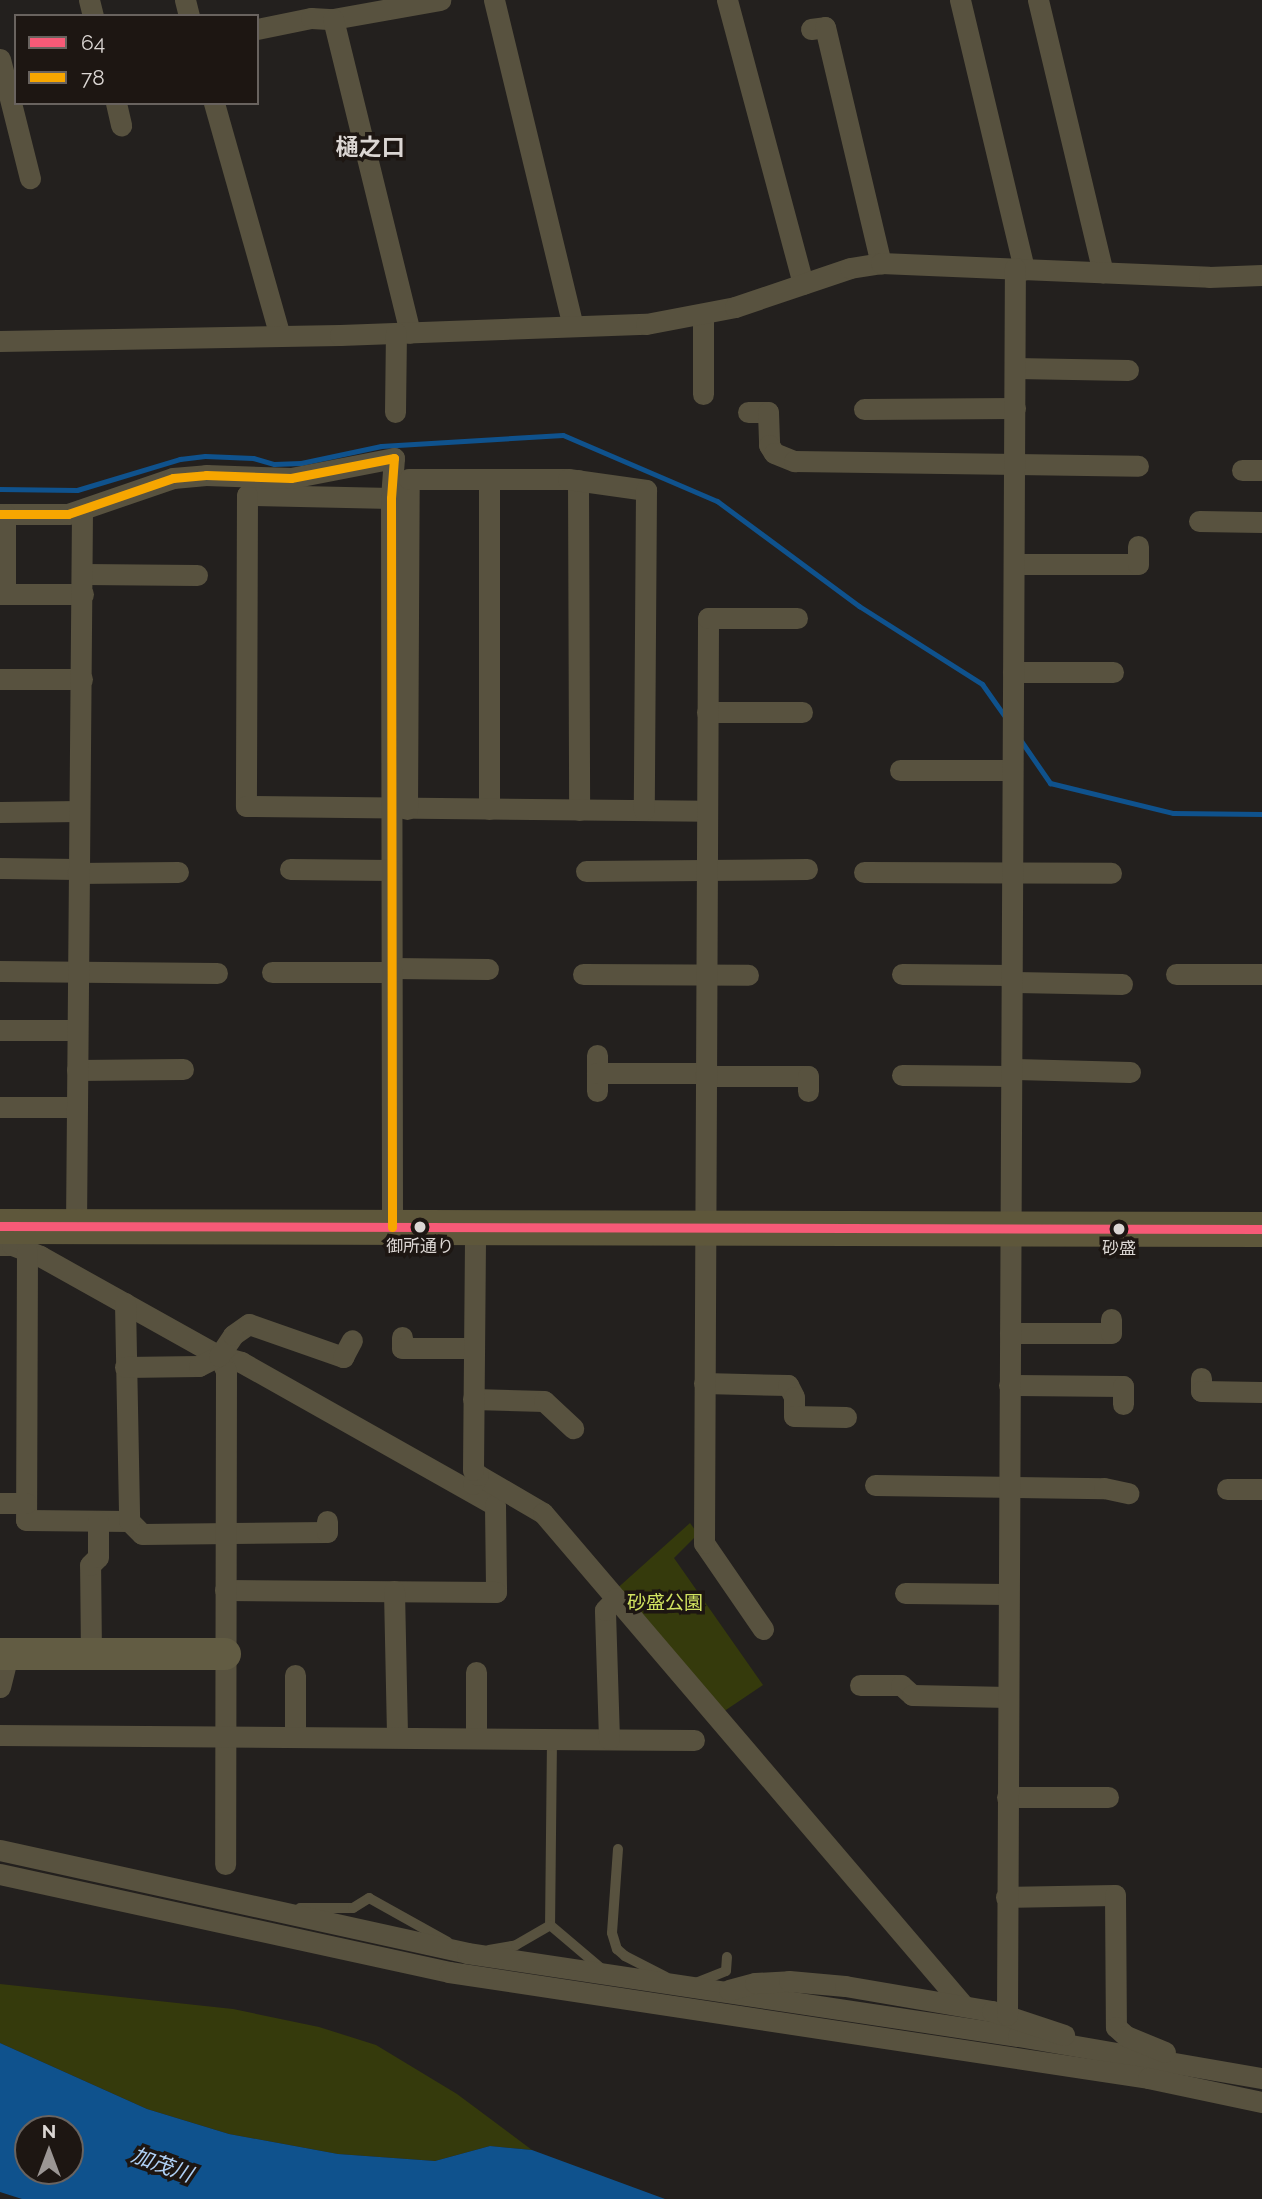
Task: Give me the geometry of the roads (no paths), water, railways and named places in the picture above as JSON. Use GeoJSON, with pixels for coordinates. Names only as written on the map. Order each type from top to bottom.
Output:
{"type":"FeatureCollection","features":[{"type":"Feature","properties":{"kind":"main road"},"geometry":{"type":"LineString","coordinates":[[0,1226],[1262,1230]]}},
{"type":"Feature","properties":{"kind":"street"},"geometry":{"type":"LineString","coordinates":[[259,29],[311,18],[333,19],[440,0]]}},
{"type":"Feature","properties":{"kind":"street"},"geometry":{"type":"LineString","coordinates":[[494,0],[573,326]]}},
{"type":"Feature","properties":{"kind":"street"},"geometry":{"type":"LineString","coordinates":[[727,0],[803,284]]}},
{"type":"Feature","properties":{"kind":"street"},"geometry":{"type":"LineString","coordinates":[[961,0],[1020,269],[1014,408],[1007,2015]]}},
{"type":"Feature","properties":{"kind":"street"},"geometry":{"type":"LineString","coordinates":[[1038,0],[1103,272]]}},
{"type":"Feature","properties":{"kind":"street"},"geometry":{"type":"LineString","coordinates":[[333,19],[403,333],[396,412]]}},
{"type":"Feature","properties":{"kind":"street"},"geometry":{"type":"LineString","coordinates":[[811,29],[825,27],[881,263]]}},
{"type":"Feature","properties":{"kind":"street"},"geometry":{"type":"LineString","coordinates":[[0,59],[30,178]]}},
{"type":"Feature","properties":{"kind":"street"},"geometry":{"type":"LineString","coordinates":[[116,105],[121,125]]}},
{"type":"Feature","properties":{"kind":"street"},"geometry":{"type":"LineString","coordinates":[[215,105],[280,336]]}},
{"type":"Feature","properties":{"kind":"street"},"geometry":{"type":"LineString","coordinates":[[0,341],[403,333],[646,324],[703,314],[867,264],[881,263],[1209,277],[1262,275]]}},
{"type":"Feature","properties":{"kind":"street"},"geometry":{"type":"LineString","coordinates":[[703,314],[703,394]]}},
{"type":"Feature","properties":{"kind":"street"},"geometry":{"type":"LineString","coordinates":[[1015,368],[1128,370]]}},
{"type":"Feature","properties":{"kind":"street"},"geometry":{"type":"LineString","coordinates":[[864,409],[1014,408]]}},
{"type":"Feature","properties":{"kind":"street"},"geometry":{"type":"LineString","coordinates":[[748,412],[768,412],[769,445],[774,453],[794,461],[1138,466]]}},
{"type":"Feature","properties":{"kind":"street"},"geometry":{"type":"LineString","coordinates":[[197,575],[83,584],[3,594],[2,514],[68,514],[173,478],[206,475],[291,478],[394,458],[391,498],[400,536]]}},
{"type":"Feature","properties":{"kind":"street"},"geometry":{"type":"LineString","coordinates":[[489,479],[489,809]]}},
{"type":"Feature","properties":{"kind":"street"},"geometry":{"type":"LineString","coordinates":[[392,1227],[391,870],[399,809],[400,536],[409,480],[578,480],[646,490],[644,810]]}},
{"type":"Feature","properties":{"kind":"street"},"geometry":{"type":"LineString","coordinates":[[578,480],[579,810]]}},
{"type":"Feature","properties":{"kind":"street"},"geometry":{"type":"LineString","coordinates":[[391,498],[247,495],[246,806],[706,811]]}},
{"type":"Feature","properties":{"kind":"street"},"geometry":{"type":"LineString","coordinates":[[76,1227],[82,510]]}},
{"type":"Feature","properties":{"kind":"street"},"geometry":{"type":"LineString","coordinates":[[1199,521],[1262,522]]}},
{"type":"Feature","properties":{"kind":"street"},"geometry":{"type":"LineString","coordinates":[[1014,564],[1138,564],[1138,546]]}},
{"type":"Feature","properties":{"kind":"street"},"geometry":{"type":"LineString","coordinates":[[763,1629],[704,1543],[708,618],[797,618]]}},
{"type":"Feature","properties":{"kind":"street"},"geometry":{"type":"LineString","coordinates":[[1013,672],[1113,672]]}},
{"type":"Feature","properties":{"kind":"street"},"geometry":{"type":"LineString","coordinates":[[0,679],[82,679]]}},
{"type":"Feature","properties":{"kind":"street"},"geometry":{"type":"LineString","coordinates":[[707,712],[803,712]]}},
{"type":"Feature","properties":{"kind":"street"},"geometry":{"type":"LineString","coordinates":[[900,770],[1013,770]]}},
{"type":"Feature","properties":{"kind":"street"},"geometry":{"type":"LineString","coordinates":[[0,812],[79,811]]}},
{"type":"Feature","properties":{"kind":"street"},"geometry":{"type":"LineString","coordinates":[[0,868],[178,872]]}},
{"type":"Feature","properties":{"kind":"street"},"geometry":{"type":"LineString","coordinates":[[290,869],[391,870]]}},
{"type":"Feature","properties":{"kind":"street"},"geometry":{"type":"LineString","coordinates":[[586,871],[807,870]]}},
{"type":"Feature","properties":{"kind":"street"},"geometry":{"type":"LineString","coordinates":[[863,872],[1111,873]]}},
{"type":"Feature","properties":{"kind":"street"},"geometry":{"type":"LineString","coordinates":[[272,972],[488,969]]}},
{"type":"Feature","properties":{"kind":"street"},"geometry":{"type":"LineString","coordinates":[[0,971],[216,972]]}},
{"type":"Feature","properties":{"kind":"street"},"geometry":{"type":"LineString","coordinates":[[583,974],[748,975]]}},
{"type":"Feature","properties":{"kind":"street"},"geometry":{"type":"LineString","coordinates":[[902,974],[1122,984]]}},
{"type":"Feature","properties":{"kind":"street"},"geometry":{"type":"LineString","coordinates":[[1176,974],[1262,974]]}},
{"type":"Feature","properties":{"kind":"street"},"geometry":{"type":"LineString","coordinates":[[0,1030],[77,1030]]}},
{"type":"Feature","properties":{"kind":"street"},"geometry":{"type":"LineString","coordinates":[[77,1070],[183,1069]]}},
{"type":"Feature","properties":{"kind":"street"},"geometry":{"type":"LineString","coordinates":[[902,1075],[1130,1072]]}},
{"type":"Feature","properties":{"kind":"street"},"geometry":{"type":"LineString","coordinates":[[597,1073],[808,1076],[808,1091]]}},
{"type":"Feature","properties":{"kind":"street"},"geometry":{"type":"LineString","coordinates":[[0,1107],[77,1107]]}},
{"type":"Feature","properties":{"kind":"street"},"geometry":{"type":"LineString","coordinates":[[225,1590],[496,1592],[495,1505],[474,1482],[473,1471],[475,1227]]}},
{"type":"Feature","properties":{"kind":"street"},"geometry":{"type":"LineString","coordinates":[[0,1245],[12,1245],[125,1303],[219,1356],[241,1362],[474,1482],[543,1513],[611,1602],[963,2005]]}},
{"type":"Feature","properties":{"kind":"street"},"geometry":{"type":"LineString","coordinates":[[0,1258],[27,1255]]}},
{"type":"Feature","properties":{"kind":"street"},"geometry":{"type":"LineString","coordinates":[[27,1255],[26,1520],[129,1521]]}},
{"type":"Feature","properties":{"kind":"street"},"geometry":{"type":"LineString","coordinates":[[125,1303],[129,1521],[142,1534],[327,1532],[327,1521]]}},
{"type":"Feature","properties":{"kind":"street"},"geometry":{"type":"LineString","coordinates":[[1010,1333],[1111,1333],[1111,1319]]}},
{"type":"Feature","properties":{"kind":"street"},"geometry":{"type":"LineString","coordinates":[[125,1367],[199,1366],[219,1356],[233,1335],[249,1324],[343,1357],[352,1340]]}},
{"type":"Feature","properties":{"kind":"street"},"geometry":{"type":"LineString","coordinates":[[402,1337],[402,1348],[474,1348]]}},
{"type":"Feature","properties":{"kind":"street"},"geometry":{"type":"LineString","coordinates":[[219,1356],[226,1371],[225,1864]]}},
{"type":"Feature","properties":{"kind":"street"},"geometry":{"type":"LineString","coordinates":[[1201,1378],[1201,1391],[1262,1392]]}},
{"type":"Feature","properties":{"kind":"street"},"geometry":{"type":"LineString","coordinates":[[704,1383],[788,1385],[794,1397],[794,1416],[846,1416]]}},
{"type":"Feature","properties":{"kind":"street"},"geometry":{"type":"LineString","coordinates":[[1009,1385],[1123,1386],[1123,1404]]}},
{"type":"Feature","properties":{"kind":"street"},"geometry":{"type":"LineString","coordinates":[[473,1399],[544,1401],[573,1428]]}},
{"type":"Feature","properties":{"kind":"street"},"geometry":{"type":"LineString","coordinates":[[875,1485],[1104,1489],[1128,1493]]}},
{"type":"Feature","properties":{"kind":"street"},"geometry":{"type":"LineString","coordinates":[[1227,1489],[1262,1489]]}},
{"type":"Feature","properties":{"kind":"street"},"geometry":{"type":"LineString","coordinates":[[0,1503],[26,1503]]}},
{"type":"Feature","properties":{"kind":"street"},"geometry":{"type":"LineString","coordinates":[[91,1654],[90,1565],[97,1557],[97,1521]]}},
{"type":"Feature","properties":{"kind":"street"},"geometry":{"type":"LineString","coordinates":[[394,1591],[397,1736]]}},
{"type":"Feature","properties":{"kind":"street"},"geometry":{"type":"LineString","coordinates":[[905,1593],[1008,1594]]}},
{"type":"Feature","properties":{"kind":"street"},"geometry":{"type":"LineString","coordinates":[[609,1738],[611,1602]]}},
{"type":"Feature","properties":{"kind":"street"},"geometry":{"type":"LineString","coordinates":[[0,1687],[4,1654],[225,1654]]}},
{"type":"Feature","properties":{"kind":"street"},"geometry":{"type":"LineString","coordinates":[[476,1672],[476,1737]]}},
{"type":"Feature","properties":{"kind":"street"},"geometry":{"type":"LineString","coordinates":[[295,1675],[295,1736]]}},
{"type":"Feature","properties":{"kind":"street"},"geometry":{"type":"LineString","coordinates":[[860,1685],[901,1685],[912,1695],[1008,1697]]}},
{"type":"Feature","properties":{"kind":"street"},"geometry":{"type":"LineString","coordinates":[[0,1735],[694,1740]]}},
{"type":"Feature","properties":{"kind":"street"},"geometry":{"type":"LineString","coordinates":[[1007,1797],[1108,1797]]}},
{"type":"Feature","properties":{"kind":"street"},"geometry":{"type":"LineString","coordinates":[[0,1850],[467,1954],[1086,2046],[1262,2078]]}},
{"type":"Feature","properties":{"kind":"street"},"geometry":{"type":"LineString","coordinates":[[0,1874],[449,1972],[1148,2078],[1262,2102]]}},
{"type":"Feature","properties":{"kind":"street"},"geometry":{"type":"LineString","coordinates":[[1006,1897],[1115,1895],[1116,2027],[1126,2036],[1163,2050],[1175,2061]]}},
{"type":"Feature","properties":{"kind":"street"},"geometry":{"type":"LineString","coordinates":[[720,1993],[755,1983],[789,1981],[845,1986],[1007,2015],[1050,2028],[1086,2046]]}},
{"type":"Feature","properties":{"kind":"lane"},"geometry":{"type":"LineString","coordinates":[[550,1925],[552,1738]]}},
{"type":"Feature","properties":{"kind":"lane"},"geometry":{"type":"LineString","coordinates":[[618,1849],[612,1933],[617,1949],[625,1956],[686,1987],[726,1971],[727,1957]]}},
{"type":"Feature","properties":{"kind":"lane"},"geometry":{"type":"LineString","coordinates":[[261,1908],[352,1908],[369,1898],[467,1954],[516,1945],[550,1925]]}},
{"type":"Feature","properties":{"kind":"lane"},"geometry":{"type":"LineString","coordinates":[[550,1925],[609,1975]]}},
{"type":"Feature","properties":{"kind":"water","name":"加茂川"},"geometry":{"type":"Polygon","coordinates":[[[0,2043],[147,2109],[229,2134],[338,2154],[435,2161],[490,2146],[532,2150],[665,2199],[22,2199],[0,2192],[0,2043]]]}},
{"type":"Feature","properties":{"kind":"waterway"},"geometry":{"type":"LineString","coordinates":[[0,489],[77,490],[180,459],[205,456],[253,458],[274,464],[301,463],[381,446],[563,435],[717,501],[859,606],[982,684],[1006,718]]}},
{"type":"Feature","properties":{"kind":"waterway"},"geometry":{"type":"LineString","coordinates":[[1019,738],[1050,783],[1173,813],[1262,814]]}},
{"type":"Feature","properties":{"kind":"place","name":"御所通り"},"geometry":{"type":"Point","coordinates":[420,1227]}},
{"type":"Feature","properties":{"kind":"place","name":"砂盛"},"geometry":{"type":"Point","coordinates":[1119,1229]}},
{"type":"Feature","properties":{"kind":"district","name":"樋之口"},"geometry":{"type":"Point","coordinates":[370,147]}},
{"type":"Feature","properties":{"kind":"park label","name":"砂盛公園"},"geometry":{"type":"Point","coordinates":[665,1603]}}]}
